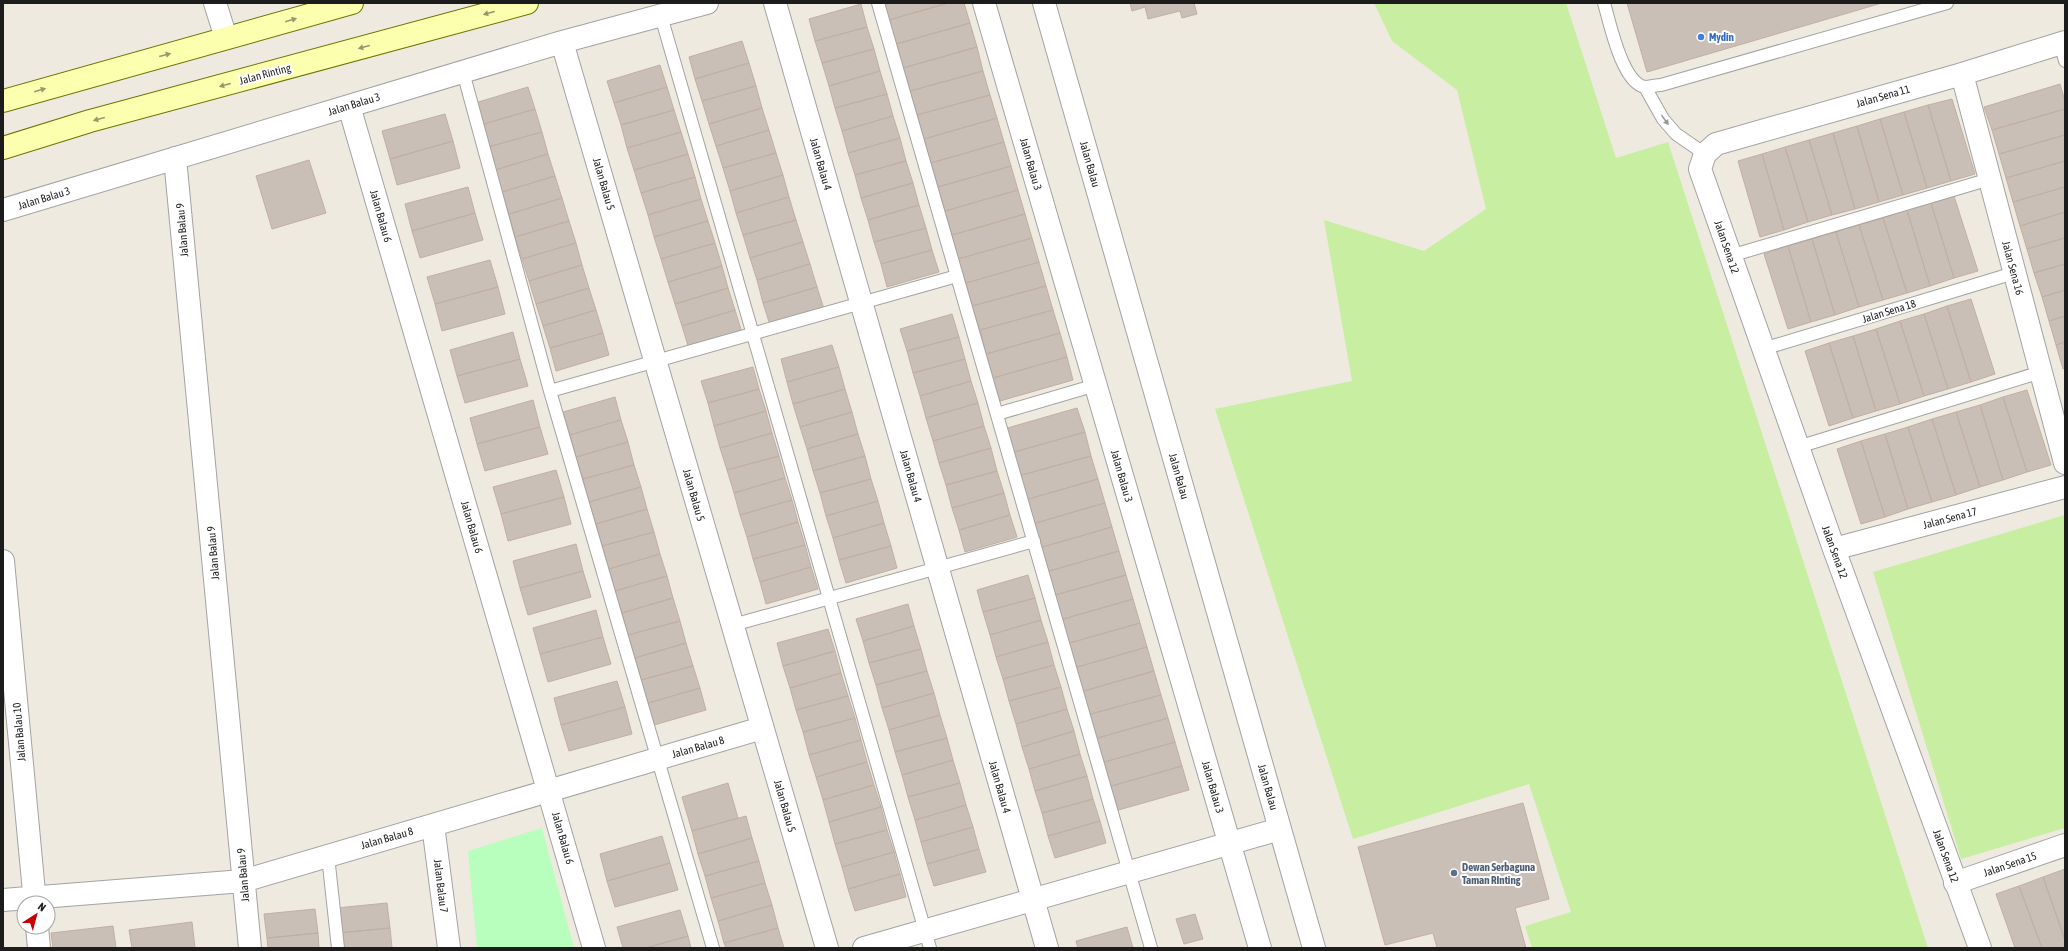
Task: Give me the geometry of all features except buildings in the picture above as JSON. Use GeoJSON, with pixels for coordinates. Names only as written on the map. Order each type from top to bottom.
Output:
{"type":"FeatureCollection","features":[{"type":"Feature","properties":{"kind":"main road"},"geometry":{"type":"LineString","coordinates":[[3,101],[352,3]]}},
{"type":"Feature","properties":{"kind":"main road","name":"Jalan Rinting"},"geometry":{"type":"LineString","coordinates":[[3,148],[90,122],[527,3]]}},
{"type":"Feature","properties":{"kind":"street"},"geometry":{"type":"LineString","coordinates":[[215,3],[226,38]]}},
{"type":"Feature","properties":{"kind":"street","name":"Jalan Balau 3"},"geometry":{"type":"LineString","coordinates":[[3,210],[562,42],[707,3]]}},
{"type":"Feature","properties":{"kind":"street","name":"Jalan Balau 4"},"geometry":{"type":"LineString","coordinates":[[775,3],[1047,948]]}},
{"type":"Feature","properties":{"kind":"street","name":"Jalan Balau 3"},"geometry":{"type":"LineString","coordinates":[[984,3],[1260,948]]}},
{"type":"Feature","properties":{"kind":"street","name":"Jalan Balau"},"geometry":{"type":"LineString","coordinates":[[1044,3],[1314,948]]}},
{"type":"Feature","properties":{"kind":"street","name":"Jalan Balau 5"},"geometry":{"type":"LineString","coordinates":[[562,42],[827,948]]}},
{"type":"Feature","properties":{"kind":"street","name":"Jalan Sena 11"},"geometry":{"type":"LineString","coordinates":[[1705,154],[1716,144],[1962,74],[2063,49]]}},
{"type":"Feature","properties":{"kind":"street","name":"Jalan Sena 16"},"geometry":{"type":"LineString","coordinates":[[1962,74],[2065,463]]}},
{"type":"Feature","properties":{"kind":"street","name":"Jalan Balau 6"},"geometry":{"type":"LineString","coordinates":[[349,106],[594,948]]}},
{"type":"Feature","properties":{"kind":"street","name":"Jalan Sena 12"},"geometry":{"type":"LineString","coordinates":[[1705,154],[1700,169],[1730,256],[1834,549],[1980,948]]}},
{"type":"Feature","properties":{"kind":"street","name":"Jalan Balau 9"},"geometry":{"type":"LineString","coordinates":[[175,158],[250,948]]}},
{"type":"Feature","properties":{"kind":"street","name":"Jalan Sena 17"},"geometry":{"type":"LineString","coordinates":[[1834,549],[2065,487]]}},
{"type":"Feature","properties":{"kind":"street","name":"Jalan Balau 10"},"geometry":{"type":"LineString","coordinates":[[3,561],[35,895]]}},
{"type":"Feature","properties":{"kind":"street","name":"Jalan Balau 8"},"geometry":{"type":"LineString","coordinates":[[56,898],[243,881],[762,728]]}},
{"type":"Feature","properties":{"kind":"street","name":"Jalan Balau 7"},"geometry":{"type":"LineString","coordinates":[[434,825],[449,948]]}},
{"type":"Feature","properties":{"kind":"street"},"geometry":{"type":"LineString","coordinates":[[864,948],[928,939],[1033,900],[1280,829]]}},
{"type":"Feature","properties":{"kind":"street","name":"Jalan Sena 15"},"geometry":{"type":"LineString","coordinates":[[1955,883],[2065,845]]}},
{"type":"Feature","properties":{"kind":"street","name":"Jalan Balau 8"},"geometry":{"type":"LineString","coordinates":[[3,900],[16,900]]}},
{"type":"Feature","properties":{"kind":"street"},"geometry":{"type":"LineString","coordinates":[[39,935],[40,948]]}},
{"type":"Feature","properties":{"kind":"lane"},"geometry":{"type":"LineString","coordinates":[[878,3],[1151,948]]}},
{"type":"Feature","properties":{"kind":"lane"},"geometry":{"type":"LineString","coordinates":[[1604,3],[1625,67],[1633,81],[1645,87],[1661,85],[1948,3]]}},
{"type":"Feature","properties":{"kind":"lane"},"geometry":{"type":"LineString","coordinates":[[661,16],[928,939]]}},
{"type":"Feature","properties":{"kind":"lane"},"geometry":{"type":"LineString","coordinates":[[463,72],[550,391],[713,948]]}},
{"type":"Feature","properties":{"kind":"lane"},"geometry":{"type":"LineString","coordinates":[[1645,87],[1663,119],[1676,134],[1705,154]]}},
{"type":"Feature","properties":{"kind":"lane"},"geometry":{"type":"LineString","coordinates":[[1730,256],[1990,179]]}},
{"type":"Feature","properties":{"kind":"lane","name":"Jalan Sena 18"},"geometry":{"type":"LineString","coordinates":[[1763,349],[2014,273]]}},
{"type":"Feature","properties":{"kind":"lane"},"geometry":{"type":"LineString","coordinates":[[550,391],[957,276]]}},
{"type":"Feature","properties":{"kind":"lane"},"geometry":{"type":"LineString","coordinates":[[1798,447],[2041,372]]}},
{"type":"Feature","properties":{"kind":"lane"},"geometry":{"type":"LineString","coordinates":[[997,414],[1096,385]]}},
{"type":"Feature","properties":{"kind":"lane"},"geometry":{"type":"LineString","coordinates":[[732,626],[1034,541]]}},
{"type":"Feature","properties":{"kind":"lane"},"geometry":{"type":"LineString","coordinates":[[328,856],[338,948]]}},
{"type":"Feature","properties":{"kind":"green space"},"geometry":{"type":"Polygon","coordinates":[[[1374,3],[1566,3],[1616,158],[1668,142],[1928,948],[1532,948],[1525,926],[1571,912],[1529,784],[1353,839],[1215,409],[1352,381],[1324,220],[1424,251],[1486,209],[1457,90],[1392,41],[1374,3]]]}},
{"type":"Feature","properties":{"kind":"green space"},"geometry":{"type":"Polygon","coordinates":[[[2065,515],[2065,828],[1961,859],[1873,572],[2065,515]]]}},
{"type":"Feature","properties":{"kind":"green space"},"geometry":{"type":"Polygon","coordinates":[[[542,828],[574,948],[477,948],[468,851],[542,828]]]}},
{"type":"Feature","properties":{"kind":"place","name":"Mydin"},"geometry":{"type":"Point","coordinates":[1701,37]}},
{"type":"Feature","properties":{"kind":"place","name":"Dewan Serbaguna Taman RInting"},"geometry":{"type":"Point","coordinates":[1454,873]}}]}
